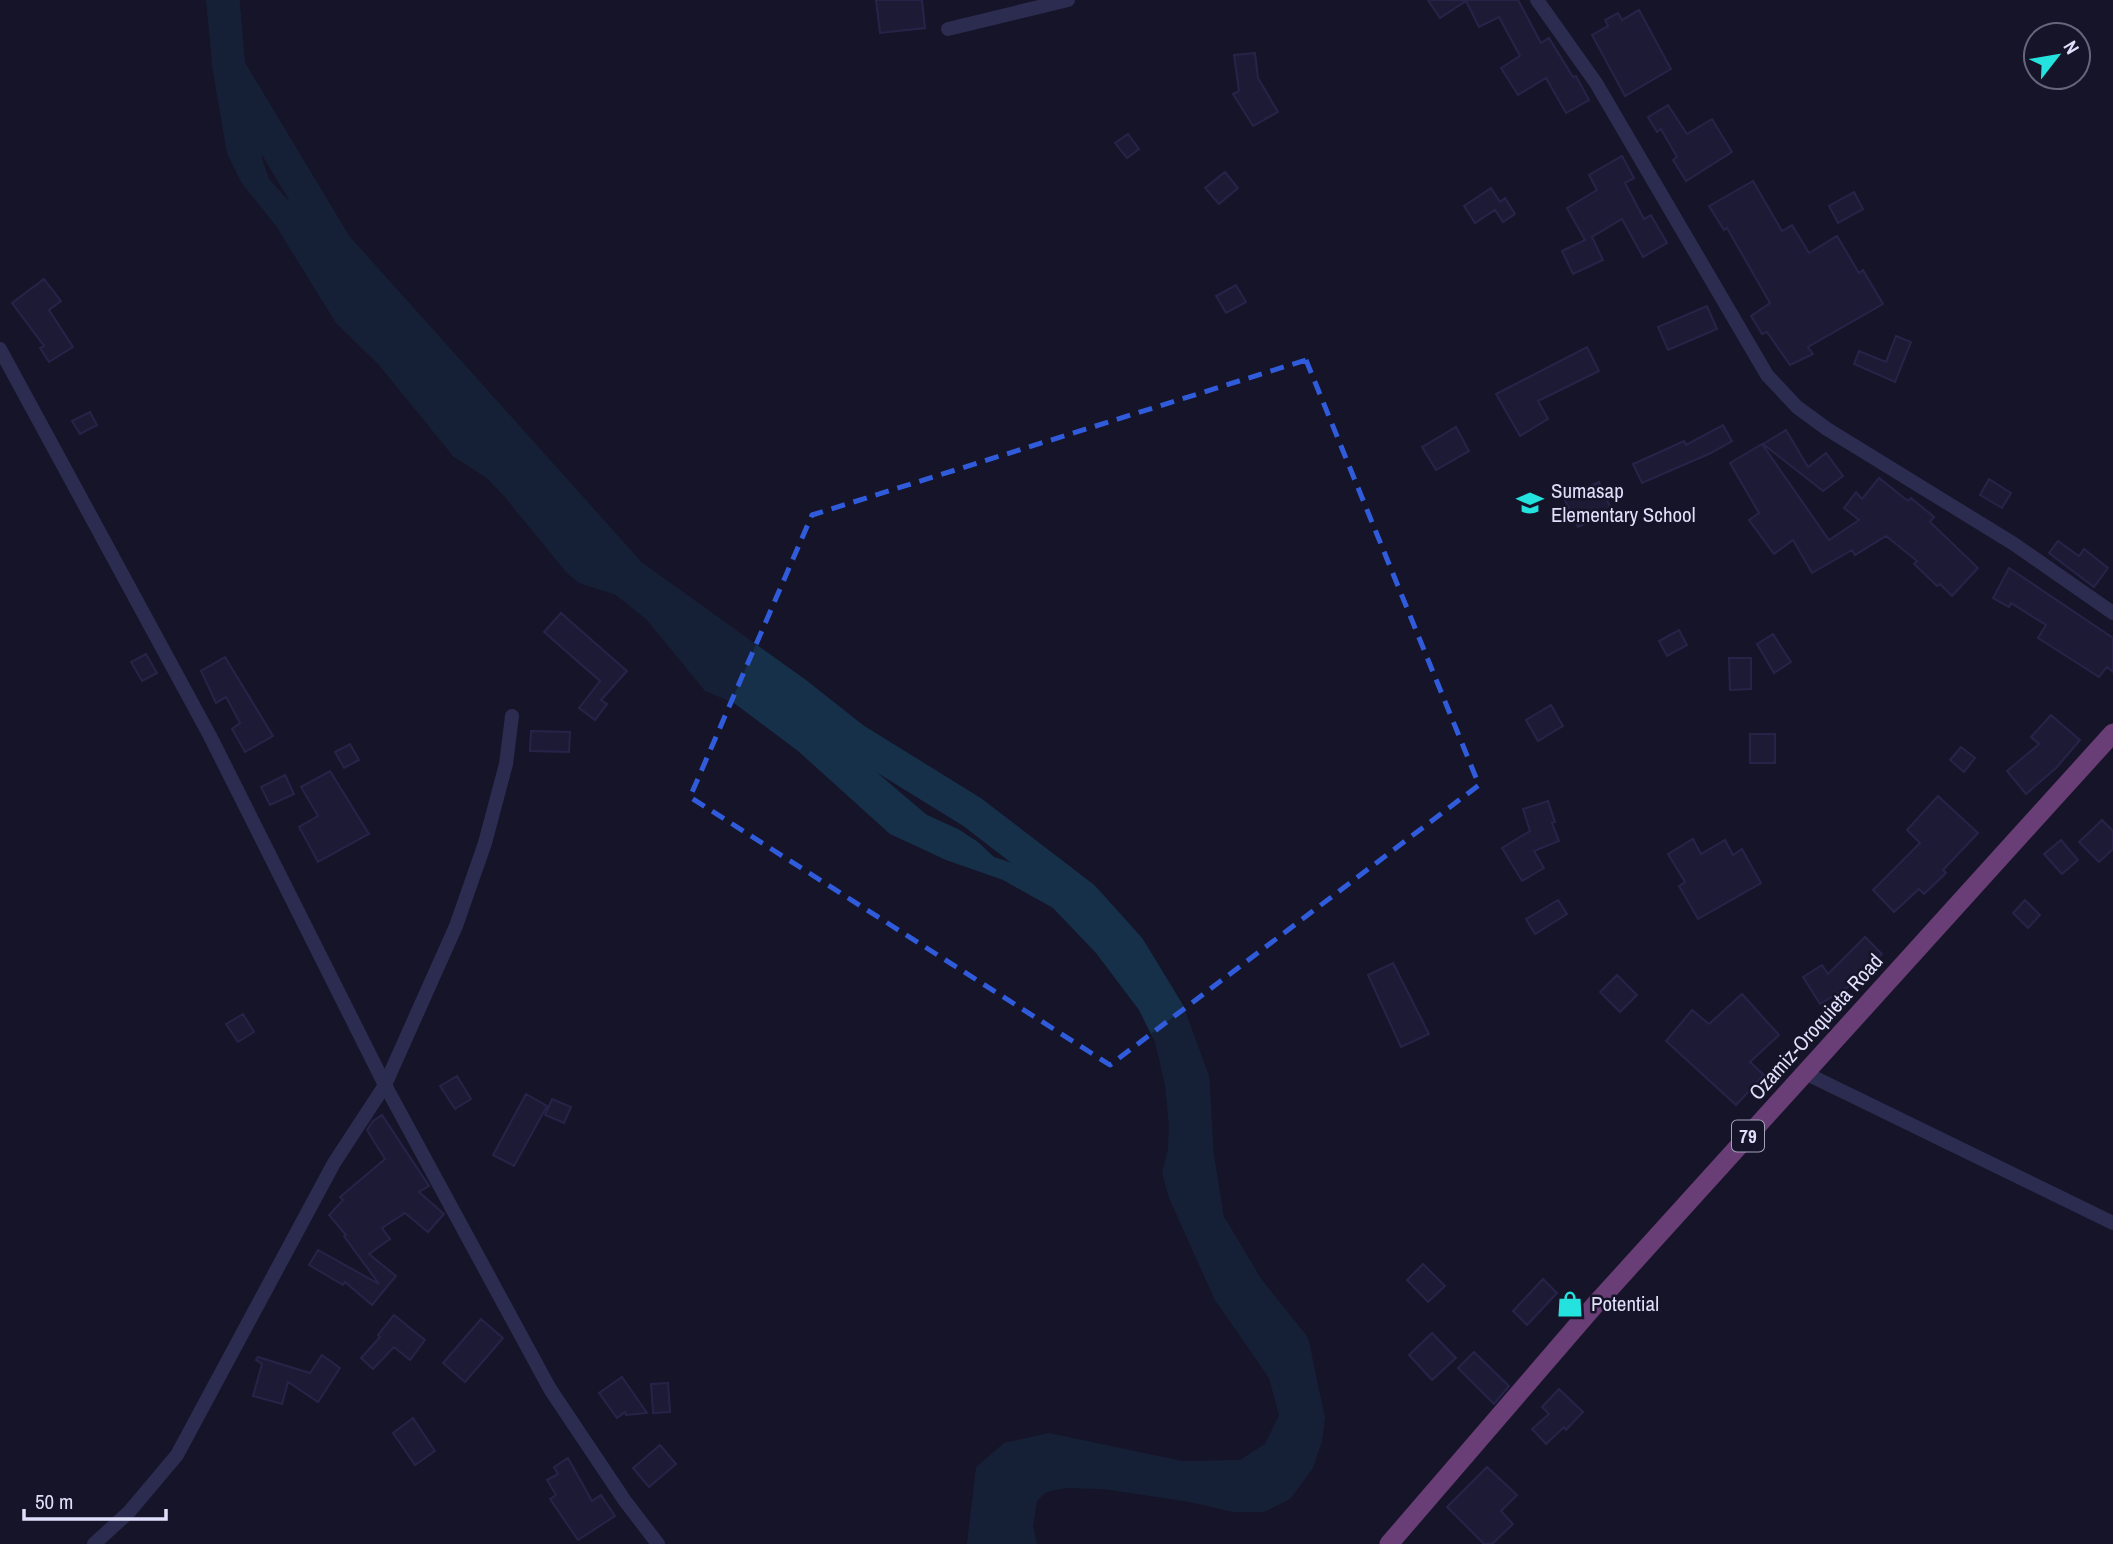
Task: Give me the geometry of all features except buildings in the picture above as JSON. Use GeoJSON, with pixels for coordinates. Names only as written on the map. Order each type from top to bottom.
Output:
{"type":"FeatureCollection","features":[{"type":"Feature","properties":{"kind":"highway","name":"Ozamiz-Oroquieta Road"},"geometry":{"type":"LineString","coordinates":[[1389,1544],[1594,1306],[2113,733]]}},
{"type":"Feature","properties":{"kind":"street"},"geometry":{"type":"LineString","coordinates":[[948,29],[1068,0]]}},
{"type":"Feature","properties":{"kind":"street"},"geometry":{"type":"LineString","coordinates":[[1537,0],[1596,83],[1767,375],[1797,407],[1827,429],[2014,544],[2113,613]]}},
{"type":"Feature","properties":{"kind":"street"},"geometry":{"type":"LineString","coordinates":[[0,349],[210,736],[385,1085],[550,1389],[625,1501],[659,1544]]}},
{"type":"Feature","properties":{"kind":"street"},"geometry":{"type":"LineString","coordinates":[[94,1544],[129,1512],[177,1455],[334,1163],[385,1085],[456,926],[485,843],[506,764],[512,716]]}},
{"type":"Feature","properties":{"kind":"street"},"geometry":{"type":"LineString","coordinates":[[1805,1073],[2113,1223]]}},
{"type":"Feature","properties":{"kind":"highlighted area"},"geometry":{"type":"Polygon","coordinates":[[[1306,360],[1479,785],[1110,1065],[690,797],[812,515],[1306,360]]]}},
{"type":"Feature","properties":{"kind":"water"},"geometry":{"type":"Polygon","coordinates":[[[206,0],[238,0],[242,56],[261,101],[262,159],[269,179],[287,199],[304,211],[372,304],[443,388],[505,447],[573,523],[649,596],[708,642],[794,702],[927,815],[958,829],[994,857],[1019,865],[1076,901],[1116,943],[1153,998],[1182,1076],[1190,1122],[1189,1179],[1197,1219],[1251,1302],[1310,1378],[1320,1396],[1325,1417],[1322,1441],[1313,1468],[1290,1499],[1264,1512],[1233,1512],[1190,1502],[1103,1489],[1066,1488],[1046,1492],[1037,1501],[1033,1526],[1037,1544],[967,1544],[976,1467],[1004,1443],[1049,1433],[1182,1461],[1240,1460],[1265,1444],[1279,1415],[1269,1378],[1215,1300],[1169,1198],[1162,1173],[1168,1149],[1169,1126],[1165,1085],[1155,1042],[1139,1010],[1096,953],[1053,908],[1003,880],[946,860],[890,834],[798,751],[734,703],[705,691],[647,620],[616,595],[579,583],[566,572],[488,479],[453,456],[379,365],[336,323],[276,226],[241,182],[227,153],[214,78],[206,0]]]}},
{"type":"Feature","properties":{"kind":"waterway"},"geometry":{"type":"LineString","coordinates":[[223,0],[229,68],[336,246],[631,575],[797,694],[854,739],[972,812],[1083,897],[1129,948],[1168,1012],[1193,1080],[1197,1153],[1208,1222],[1248,1289],[1293,1345],[1305,1404]]}},
{"type":"Feature","properties":{"kind":"place","name":"Sumasap Elementary School"},"geometry":{"type":"Point","coordinates":[1530,503]}},
{"type":"Feature","properties":{"kind":"place","name":"Potential"},"geometry":{"type":"Point","coordinates":[1570,1304]}}]}
